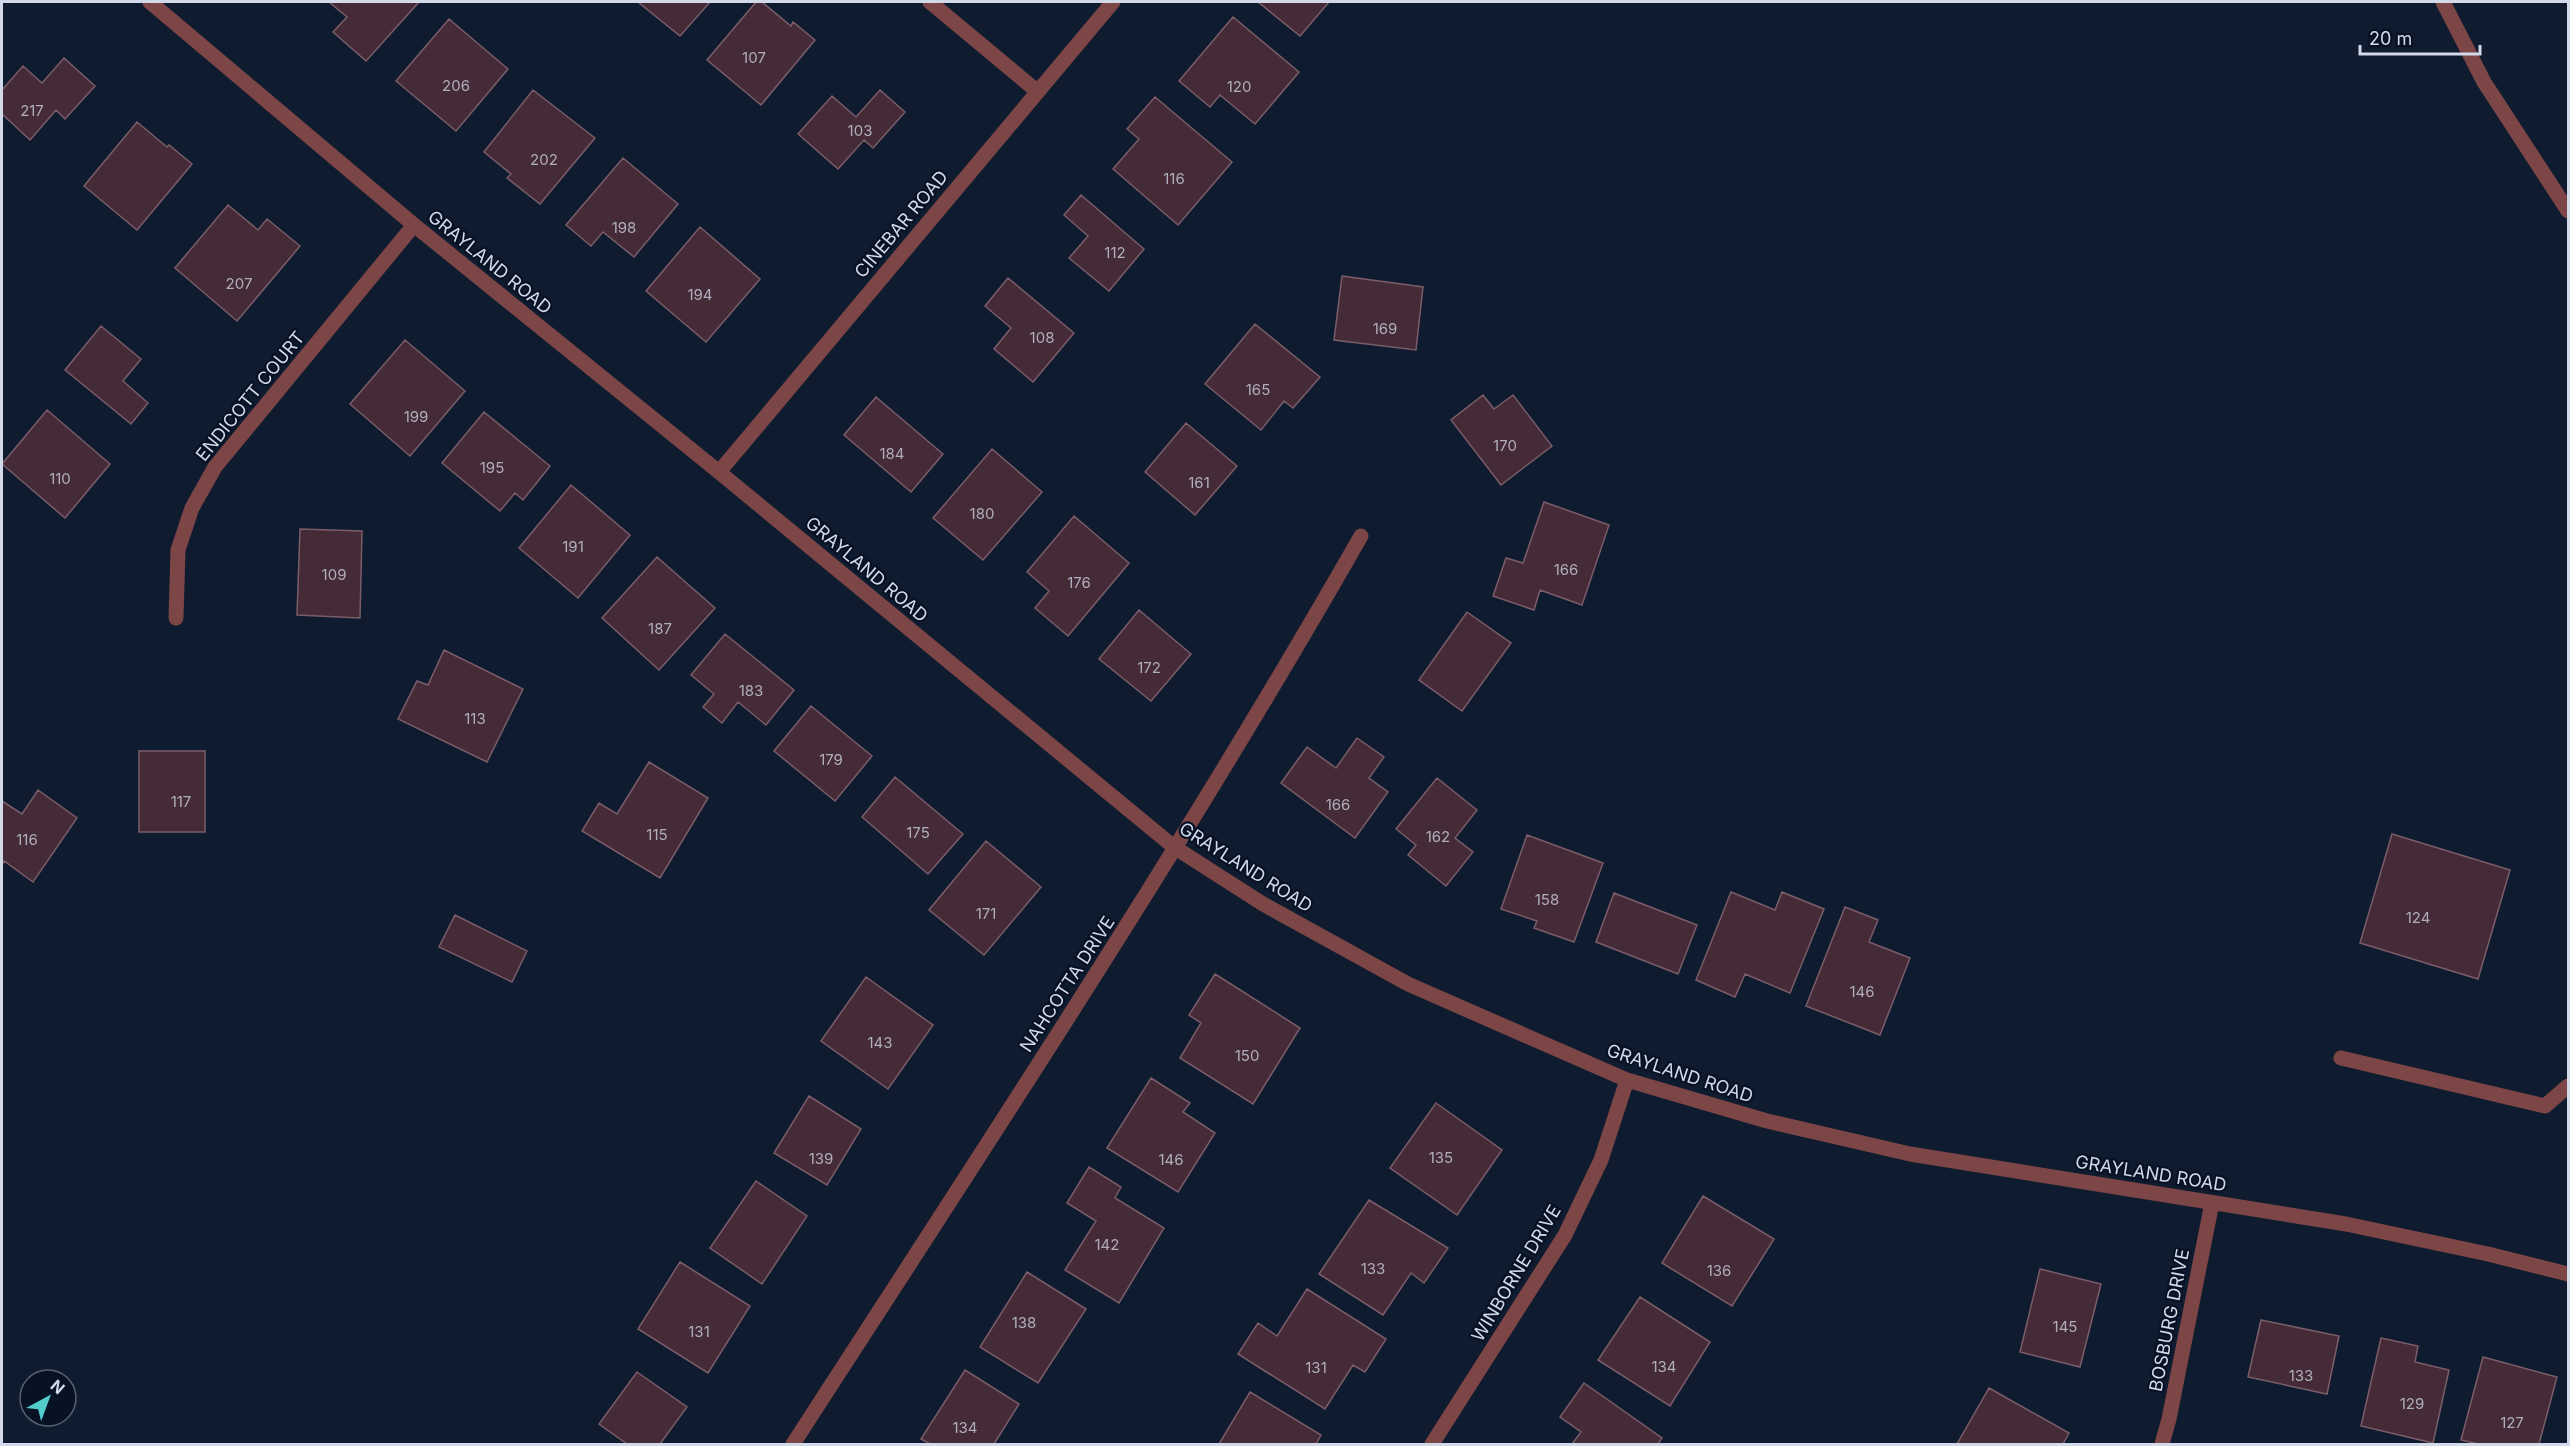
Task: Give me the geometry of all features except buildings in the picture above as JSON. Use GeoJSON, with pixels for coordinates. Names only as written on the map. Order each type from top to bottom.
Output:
{"type":"FeatureCollection","features":[{"type":"Feature","properties":{"kind":"street","name":"GRAYLAND ROAD"},"geometry":{"type":"LineString","coordinates":[[150,2],[414,225],[719,472],[1174,847],[1263,904],[1408,984],[1627,1080],[1767,1121],[1910,1154],[2346,1224],[2488,1254],[2568,1274]]}},
{"type":"Feature","properties":{"kind":"street"},"geometry":{"type":"LineString","coordinates":[[930,2],[1038,92]]}},
{"type":"Feature","properties":{"kind":"street","name":"CINEBAR ROAD"},"geometry":{"type":"LineString","coordinates":[[719,472],[1113,2]]}},
{"type":"Feature","properties":{"kind":"street"},"geometry":{"type":"LineString","coordinates":[[2443,2],[2484,82],[2568,211]]}},
{"type":"Feature","properties":{"kind":"street","name":"ENDICOTT COURT"},"geometry":{"type":"LineString","coordinates":[[176,618],[178,550],[192,508],[215,467],[414,225]]}},
{"type":"Feature","properties":{"kind":"street","name":"NAHCOTTA DRIVE"},"geometry":{"type":"LineString","coordinates":[[793,1444],[1118,941],[1281,675],[1361,536]]}},
{"type":"Feature","properties":{"kind":"street"},"geometry":{"type":"LineString","coordinates":[[2341,1058],[2545,1106],[2568,1086]]}},
{"type":"Feature","properties":{"kind":"street","name":"WINBORNE DRIVE"},"geometry":{"type":"LineString","coordinates":[[1432,1444],[1565,1235],[1601,1160],[1627,1080]]}},
{"type":"Feature","properties":{"kind":"street","name":"BOSBURG DRIVE"},"geometry":{"type":"LineString","coordinates":[[2162,1444],[2212,1203]]}}]}
